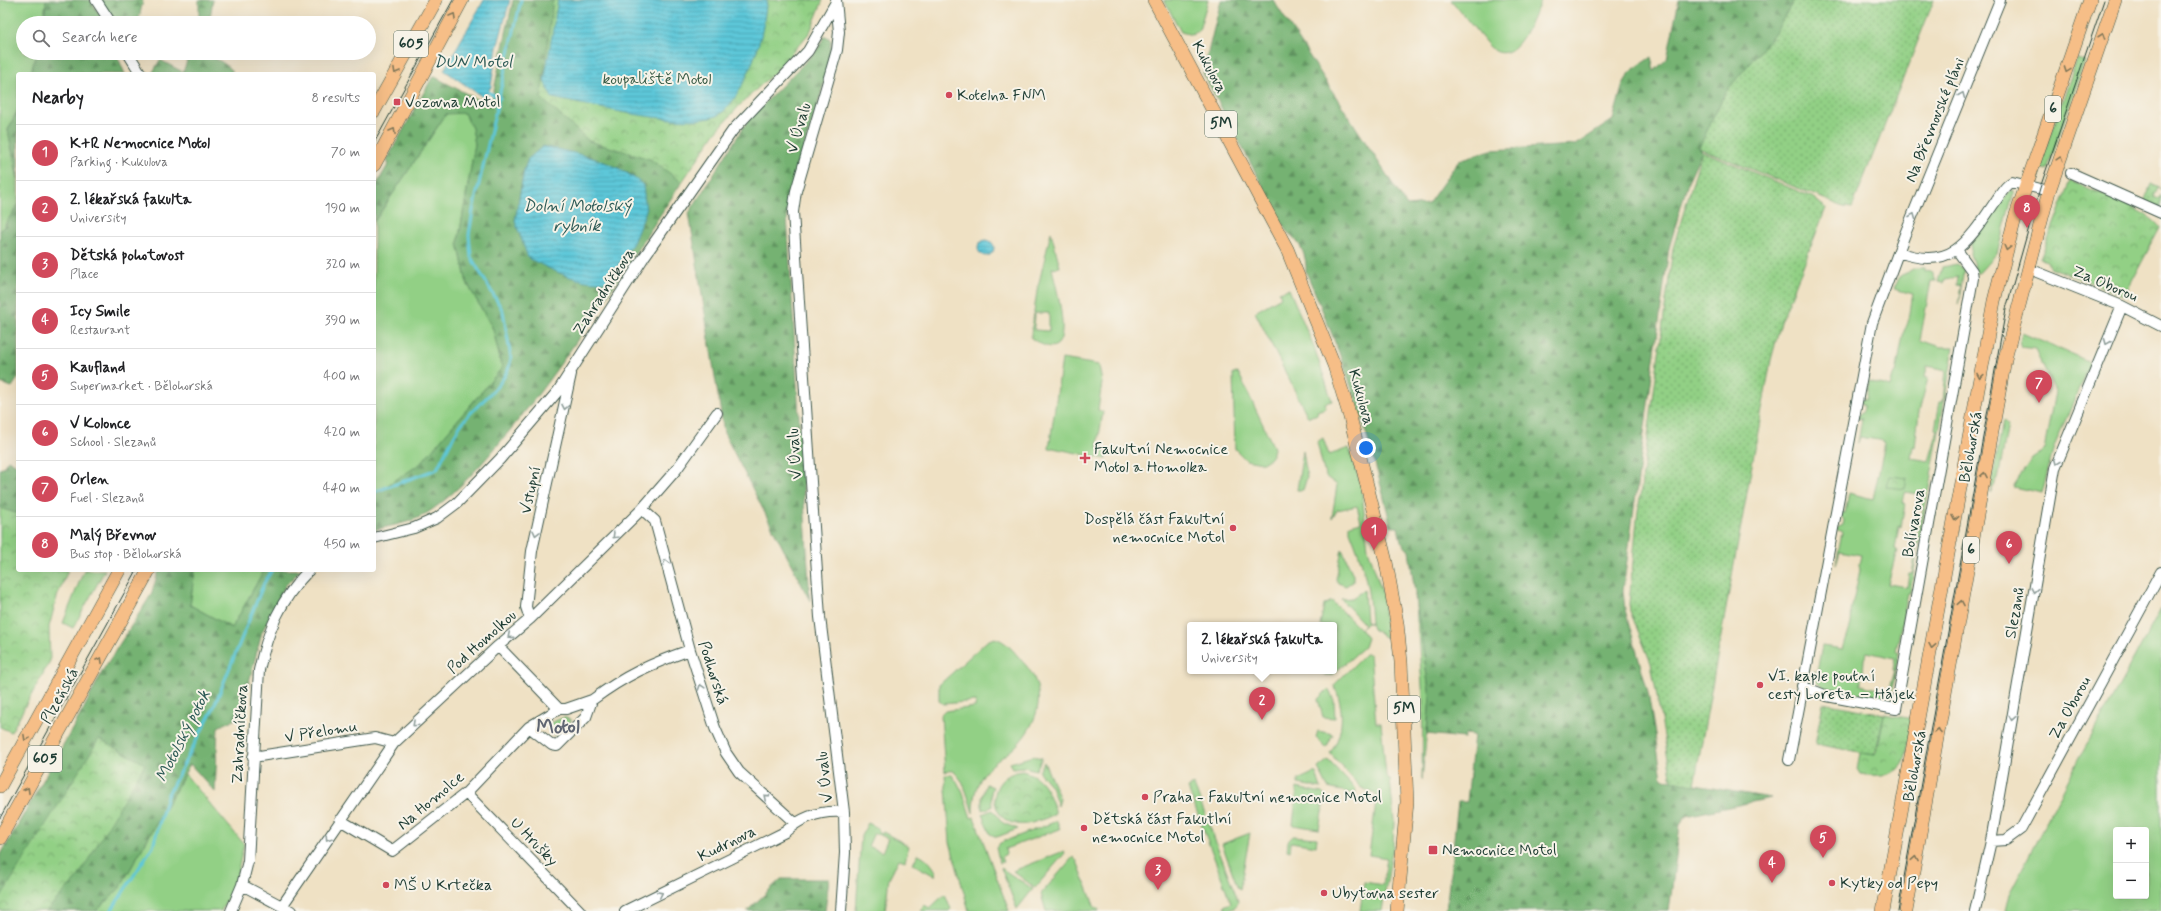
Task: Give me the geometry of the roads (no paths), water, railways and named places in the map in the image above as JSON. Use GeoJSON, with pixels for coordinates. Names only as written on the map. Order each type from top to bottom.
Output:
{"type":"FeatureCollection","features":[{"type":"Feature","properties":{"kind":"main road","name":"605"},"geometry":{"type":"LineString","coordinates":[[376,107],[436,0]]}},
{"type":"Feature","properties":{"kind":"main road","name":"605"},"geometry":{"type":"LineString","coordinates":[[376,161],[462,0]]}},
{"type":"Feature","properties":{"kind":"main road","name":"Kukulova"},"geometry":{"type":"LineString","coordinates":[[1154,0],[1287,249],[1334,365],[1350,417],[1386,562],[1400,646],[1407,802],[1397,911]]}},
{"type":"Feature","properties":{"kind":"main road","name":"Bělohorská"},"geometry":{"type":"LineString","coordinates":[[1883,911],[1993,308],[2015,218],[2090,0]]}},
{"type":"Feature","properties":{"kind":"main road","name":"Bělohorská"},"geometry":{"type":"LineString","coordinates":[[1906,911],[2002,371],[2049,191],[2115,0]]}},
{"type":"Feature","properties":{"kind":"main road","name":"Plzeňská"},"geometry":{"type":"LineString","coordinates":[[0,786],[118,572]]}},
{"type":"Feature","properties":{"kind":"main road","name":"Plzeňská"},"geometry":{"type":"LineString","coordinates":[[0,838],[148,572]]}},
{"type":"Feature","properties":{"kind":"street"},"geometry":{"type":"LineString","coordinates":[[96,0],[106,16]]}},
{"type":"Feature","properties":{"kind":"street","name":"Zahradníčkova"},"geometry":{"type":"LineString","coordinates":[[376,537],[426,524],[457,503],[500,459],[548,403],[644,257],[719,149],[758,102],[808,51],[836,0]]}},
{"type":"Feature","properties":{"kind":"street","name":"V Úvalu"},"geometry":{"type":"LineString","coordinates":[[836,0],[839,32],[837,50],[796,191],[793,216],[820,617],[844,812],[846,853],[841,911]]}},
{"type":"Feature","properties":{"kind":"street","name":"Na Břevnovské pláni"},"geometry":{"type":"LineString","coordinates":[[1899,252],[2000,0]]}},
{"type":"Feature","properties":{"kind":"street"},"geometry":{"type":"LineString","coordinates":[[132,60],[140,72]]}},
{"type":"Feature","properties":{"kind":"street"},"geometry":{"type":"LineString","coordinates":[[2071,173],[2161,213]]}},
{"type":"Feature","properties":{"kind":"street"},"geometry":{"type":"LineString","coordinates":[[1789,760],[1872,323],[1899,252],[1912,257],[1926,259],[1943,257],[1957,250],[1983,220],[2009,184],[2016,181],[2049,191]]}},
{"type":"Feature","properties":{"kind":"street","name":"Bolívarova"},"geometry":{"type":"LineString","coordinates":[[1802,686],[1826,696],[1896,709],[1973,278],[1972,271],[1957,250]]}},
{"type":"Feature","properties":{"kind":"street","name":"Za Oborou"},"geometry":{"type":"LineString","coordinates":[[2037,272],[2122,306],[2161,326]]}},
{"type":"Feature","properties":{"kind":"street","name":"Slezanů"},"geometry":{"type":"LineString","coordinates":[[1975,911],[1991,841],[2055,468],[2122,306]]}},
{"type":"Feature","properties":{"kind":"street","name":"Vstupní"},"geometry":{"type":"LineString","coordinates":[[530,619],[526,607],[532,550],[565,408],[572,368]]}},
{"type":"Feature","properties":{"kind":"street","name":"Pod Homolkou"},"geometry":{"type":"LineString","coordinates":[[286,908],[340,820],[394,743],[498,646],[530,619],[642,509],[676,470],[717,413]]}},
{"type":"Feature","properties":{"kind":"street","name":"Podhorská"},"geometry":{"type":"LineString","coordinates":[[642,509],[655,521],[690,650],[715,728],[726,753],[738,772],[795,822]]}},
{"type":"Feature","properties":{"kind":"street","name":"Zahradníčkova"},"geometry":{"type":"LineString","coordinates":[[231,911],[242,885],[248,861],[257,684],[266,641],[281,605],[291,590],[307,572]]}},
{"type":"Feature","properties":{"kind":"street","name":"Za Oborou"},"geometry":{"type":"LineString","coordinates":[[1991,841],[2006,840],[2021,829],[2161,572]]}},
{"type":"Feature","properties":{"kind":"street"},"geometry":{"type":"LineString","coordinates":[[498,646],[559,709]]}},
{"type":"Feature","properties":{"kind":"street","name":"Na Homolce"},"geometry":{"type":"LineString","coordinates":[[340,820],[392,851],[466,793],[529,726],[559,709],[566,709],[592,700],[615,683],[648,665],[690,650]]}},
{"type":"Feature","properties":{"kind":"street"},"geometry":{"type":"LineString","coordinates":[[529,726],[552,745],[557,746],[586,717],[592,700]]}},
{"type":"Feature","properties":{"kind":"street","name":"V Přelomu"},"geometry":{"type":"LineString","coordinates":[[253,757],[375,738],[394,743]]}},
{"type":"Feature","properties":{"kind":"street","name":"U Hrušky"},"geometry":{"type":"LineString","coordinates":[[466,793],[580,911]]}},
{"type":"Feature","properties":{"kind":"street","name":"Kudrnova"},"geometry":{"type":"LineString","coordinates":[[625,911],[785,832],[795,822],[822,812],[844,812]]}},
{"type":"Feature","properties":{"kind":"street"},"geometry":{"type":"LineString","coordinates":[[242,885],[286,908]]}},
{"type":"Feature","properties":{"kind":"water","name":"DUN Motol"},"geometry":{"type":"Polygon","coordinates":[[[484,0],[510,0],[497,48],[491,87],[484,98],[444,70],[484,0]]]}},
{"type":"Feature","properties":{"kind":"water","name":"koupaliště Motol"},"geometry":{"type":"Polygon","coordinates":[[[558,0],[767,0],[762,32],[755,56],[738,92],[731,103],[724,111],[716,116],[702,119],[682,120],[612,110],[552,98],[544,81],[558,0]]]}},
{"type":"Feature","properties":{"kind":"water","name":"Dolní Motolský rybník"},"geometry":{"type":"Polygon","coordinates":[[[543,146],[583,155],[609,164],[621,169],[643,185],[646,211],[633,243],[608,281],[598,282],[577,279],[557,272],[528,258],[515,221],[524,170],[528,159],[543,146]]]}},
{"type":"Feature","properties":{"kind":"water"},"geometry":{"type":"Polygon","coordinates":[[[986,240],[992,242],[994,248],[992,254],[986,256],[980,254],[978,248],[980,242],[986,240]]]}},
{"type":"Feature","properties":{"kind":"waterway"},"geometry":{"type":"LineString","coordinates":[[376,491],[437,469],[462,423],[498,385],[509,368],[511,358],[503,311],[471,257],[469,235],[473,210],[521,0]]}},
{"type":"Feature","properties":{"kind":"waterway"},"geometry":{"type":"LineString","coordinates":[[488,92],[500,98]]}},
{"type":"Feature","properties":{"kind":"waterway","name":"Motolský potok"},"geometry":{"type":"LineString","coordinates":[[111,911],[153,846],[167,796],[213,709],[264,583],[271,572]]}},
{"type":"Feature","properties":{"kind":"tram line"},"geometry":{"type":"LineString","coordinates":[[376,139],[453,0]]}},
{"type":"Feature","properties":{"kind":"tram line"},"geometry":{"type":"LineString","coordinates":[[1898,911],[2006,309],[2040,188],[2104,0]]}},
{"type":"Feature","properties":{"kind":"tram line"},"geometry":{"type":"LineString","coordinates":[[0,818],[136,572]]}},
{"type":"Feature","properties":{"kind":"place","name":"Kotelna FNM"},"geometry":{"type":"Point","coordinates":[949,95]}},
{"type":"Feature","properties":{"kind":"place","name":"Vozovna Motol"},"geometry":{"type":"Point","coordinates":[397,102]}},
{"type":"Feature","properties":{"kind":"place","name":"Malý Břevnov"},"geometry":{"type":"Point","coordinates":[2027,228]}},
{"type":"Feature","properties":{"kind":"place","name":"Orlen"},"geometry":{"type":"Point","coordinates":[2039,403]}},
{"type":"Feature","properties":{"kind":"place","name":"Fakultní Nemocnice Motol a Homolka"},"geometry":{"type":"Point","coordinates":[1085,458]}},
{"type":"Feature","properties":{"kind":"place","name":"Dospělá část Fakultní nemocnice Motol"},"geometry":{"type":"Point","coordinates":[1233,528]}},
{"type":"Feature","properties":{"kind":"place","name":"K+R Nemocnice Motol"},"geometry":{"type":"Point","coordinates":[1374,550]}},
{"type":"Feature","properties":{"kind":"place","name":"V Kolonce"},"geometry":{"type":"Point","coordinates":[2009,564]}},
{"type":"Feature","properties":{"kind":"place","name":"VI. kaple poutní cesty Loreta – Hájek"},"geometry":{"type":"Point","coordinates":[1760,685]}},
{"type":"Feature","properties":{"kind":"place","name":"2. lékařská fakulta"},"geometry":{"type":"Point","coordinates":[1262,720]}},
{"type":"Feature","properties":{"kind":"place","name":"Praha - Fakultní nemocnice Motol"},"geometry":{"type":"Point","coordinates":[1145,797]}},
{"type":"Feature","properties":{"kind":"place","name":"Dětská část Fakutlní nemocnice Motol"},"geometry":{"type":"Point","coordinates":[1084,828]}},
{"type":"Feature","properties":{"kind":"place","name":"Nemocnice Motol"},"geometry":{"type":"Point","coordinates":[1433,850]}},
{"type":"Feature","properties":{"kind":"place","name":"Kaufland"},"geometry":{"type":"Point","coordinates":[1823,858]}},
{"type":"Feature","properties":{"kind":"place","name":"Icy Smile"},"geometry":{"type":"Point","coordinates":[1772,883]}},
{"type":"Feature","properties":{"kind":"place","name":"Kytky od Pepy"},"geometry":{"type":"Point","coordinates":[1832,883]}},
{"type":"Feature","properties":{"kind":"place","name":"MŠ U Krtečka"},"geometry":{"type":"Point","coordinates":[386,885]}},
{"type":"Feature","properties":{"kind":"place","name":"Dětská pohotovost"},"geometry":{"type":"Point","coordinates":[1158,890]}},
{"type":"Feature","properties":{"kind":"place","name":"Ubytovna sester"},"geometry":{"type":"Point","coordinates":[1324,893]}},
{"type":"Feature","properties":{"kind":"district","name":"Motol"},"geometry":{"type":"Point","coordinates":[558,727]}}]}
